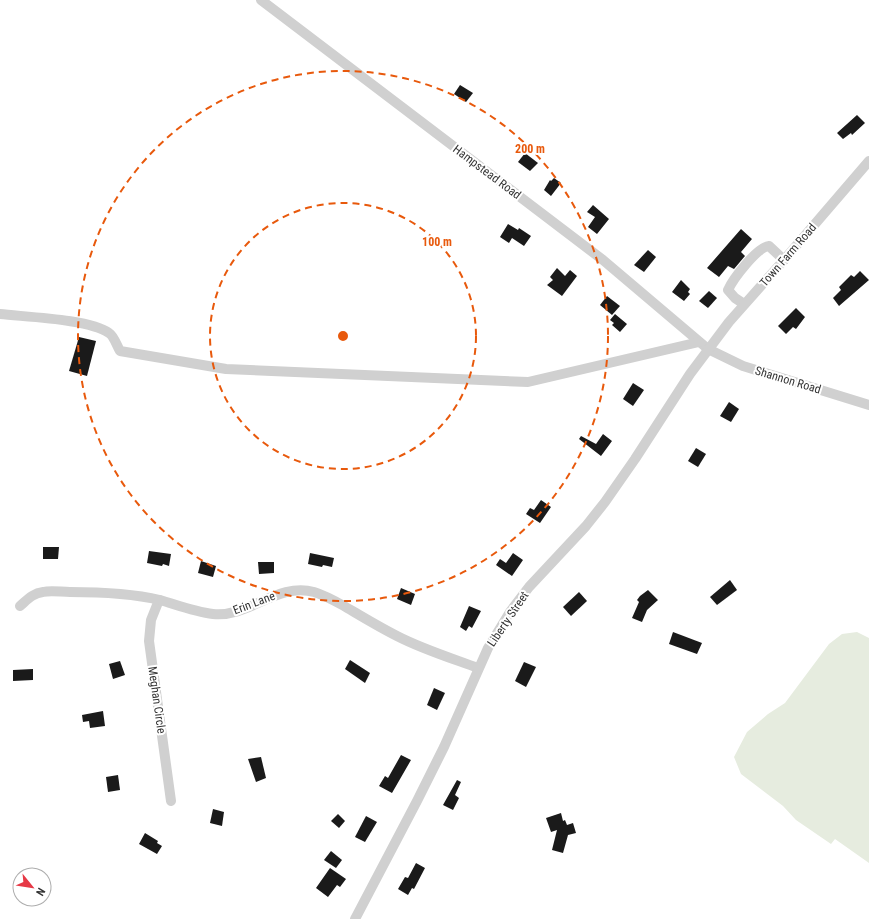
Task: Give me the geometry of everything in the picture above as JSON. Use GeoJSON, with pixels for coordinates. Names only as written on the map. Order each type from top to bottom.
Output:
{"type":"FeatureCollection","features":[{"type":"Feature","properties":{"kind":"street","name":"Hampstead Road"},"geometry":{"type":"LineString","coordinates":[[261,0],[603,260],[708,349]]}},
{"type":"Feature","properties":{"kind":"street","name":"Town Farm Road"},"geometry":{"type":"LineString","coordinates":[[708,349],[744,304],[869,161]]}},
{"type":"Feature","properties":{"kind":"street"},"geometry":{"type":"LineString","coordinates":[[744,304],[734,298],[728,290],[736,277],[759,250],[764,246],[769,246],[784,260]]}},
{"type":"Feature","properties":{"kind":"street"},"geometry":{"type":"LineString","coordinates":[[0,314],[82,323],[101,328],[111,334],[120,351],[226,369],[528,382],[699,342]]}},
{"type":"Feature","properties":{"kind":"street","name":"Shannon Road"},"geometry":{"type":"LineString","coordinates":[[708,349],[742,366],[869,405]]}},
{"type":"Feature","properties":{"kind":"street","name":"Liberty Street"},"geometry":{"type":"LineString","coordinates":[[355,919],[441,753],[488,648],[510,612],[529,587],[586,526],[614,490],[636,460],[690,374],[708,349]]}},
{"type":"Feature","properties":{"kind":"street","name":"Erin Lane"},"geometry":{"type":"LineString","coordinates":[[20,606],[31,596],[43,592],[105,592],[136,595],[214,615],[224,614],[257,604],[284,592],[294,590],[314,592],[334,600],[397,636],[416,645],[478,668]]}},
{"type":"Feature","properties":{"kind":"street","name":"Meghan Circle"},"geometry":{"type":"LineString","coordinates":[[159,600],[151,620],[151,661],[170,801]]}},
{"type":"Feature","properties":{"kind":"shaded area"},"geometry":{"type":"Polygon","coordinates":[[[857,632],[869,638],[869,863],[835,839],[831,844],[796,820],[783,806],[741,774],[734,757],[747,732],[768,714],[785,703],[829,644],[842,634],[857,632]]]}},
{"type":"Feature","properties":{"kind":"building"},"geometry":{"type":"Polygon","coordinates":[[[460,85],[473,93],[466,102],[454,94],[460,85]]]}},
{"type":"Feature","properties":{"kind":"building"},"geometry":{"type":"Polygon","coordinates":[[[857,115],[865,123],[852,135],[851,133],[843,139],[837,133],[857,115]]]}},
{"type":"Feature","properties":{"kind":"building"},"geometry":{"type":"Polygon","coordinates":[[[525,153],[538,163],[530,171],[518,162],[525,153]]]}},
{"type":"Feature","properties":{"kind":"building"},"geometry":{"type":"Polygon","coordinates":[[[554,178],[561,183],[551,196],[544,190],[550,180],[551,181],[554,178]]]}},
{"type":"Feature","properties":{"kind":"building"},"geometry":{"type":"Polygon","coordinates":[[[593,205],[609,219],[597,234],[588,227],[595,217],[587,212],[593,205]]]}},
{"type":"Feature","properties":{"kind":"building"},"geometry":{"type":"Polygon","coordinates":[[[508,224],[518,230],[519,228],[531,236],[524,246],[512,238],[509,243],[500,237],[508,224]]]}},
{"type":"Feature","properties":{"kind":"building"},"geometry":{"type":"Polygon","coordinates":[[[741,229],[752,239],[741,252],[745,256],[734,269],[728,266],[719,277],[707,268],[741,229]]]}},
{"type":"Feature","properties":{"kind":"building"},"geometry":{"type":"Polygon","coordinates":[[[648,250],[656,257],[644,272],[634,265],[648,250]]]}},
{"type":"Feature","properties":{"kind":"building"},"geometry":{"type":"Polygon","coordinates":[[[557,268],[565,276],[570,270],[577,276],[562,296],[547,285],[553,280],[550,277],[557,268]]]}},
{"type":"Feature","properties":{"kind":"building"},"geometry":{"type":"Polygon","coordinates":[[[860,271],[869,280],[839,306],[833,298],[841,290],[839,287],[851,275],[854,277],[860,271]]]}},
{"type":"Feature","properties":{"kind":"building"},"geometry":{"type":"Polygon","coordinates":[[[681,280],[690,289],[688,292],[690,294],[684,301],[672,292],[681,280]]]}},
{"type":"Feature","properties":{"kind":"building"},"geometry":{"type":"Polygon","coordinates":[[[709,291],[717,298],[708,308],[699,301],[709,291]]]}},
{"type":"Feature","properties":{"kind":"building"},"geometry":{"type":"Polygon","coordinates":[[[607,296],[620,306],[612,315],[600,305],[607,296]]]}},
{"type":"Feature","properties":{"kind":"building"},"geometry":{"type":"Polygon","coordinates":[[[796,308],[805,317],[796,329],[793,327],[786,334],[778,326],[796,308]]]}},
{"type":"Feature","properties":{"kind":"building"},"geometry":{"type":"Polygon","coordinates":[[[615,314],[627,324],[620,332],[612,325],[614,323],[610,320],[615,314]]]}},
{"type":"Feature","properties":{"kind":"building"},"geometry":{"type":"Polygon","coordinates":[[[79,337],[96,341],[87,376],[69,371],[79,337]]]}},
{"type":"Feature","properties":{"kind":"building"},"geometry":{"type":"Polygon","coordinates":[[[633,383],[644,390],[633,406],[623,399],[633,383]]]}},
{"type":"Feature","properties":{"kind":"building"},"geometry":{"type":"Polygon","coordinates":[[[729,402],[739,409],[731,422],[720,416],[729,402]]]}},
{"type":"Feature","properties":{"kind":"building"},"geometry":{"type":"Polygon","coordinates":[[[603,434],[612,441],[601,456],[579,439],[581,436],[596,444],[603,434]]]}},
{"type":"Feature","properties":{"kind":"building"},"geometry":{"type":"Polygon","coordinates":[[[696,448],[706,454],[698,467],[688,461],[696,448]]]}},
{"type":"Feature","properties":{"kind":"building"},"geometry":{"type":"Polygon","coordinates":[[[541,500],[551,507],[540,523],[526,514],[530,508],[534,510],[541,500]]]}},
{"type":"Feature","properties":{"kind":"building"},"geometry":{"type":"Polygon","coordinates":[[[43,547],[59,547],[58,559],[43,559],[43,547]]]}},
{"type":"Feature","properties":{"kind":"building"},"geometry":{"type":"Polygon","coordinates":[[[149,551],[171,554],[169,566],[147,563],[149,551]]]}},
{"type":"Feature","properties":{"kind":"building"},"geometry":{"type":"Polygon","coordinates":[[[310,553],[334,558],[332,567],[323,565],[322,567],[308,564],[310,553]]]}},
{"type":"Feature","properties":{"kind":"building"},"geometry":{"type":"Polygon","coordinates":[[[513,553],[523,560],[512,576],[496,565],[500,559],[506,563],[513,553]]]}},
{"type":"Feature","properties":{"kind":"building"},"geometry":{"type":"Polygon","coordinates":[[[201,561],[216,566],[213,577],[198,573],[201,561]]]}},
{"type":"Feature","properties":{"kind":"building"},"geometry":{"type":"Polygon","coordinates":[[[258,562],[274,562],[274,573],[259,574],[258,562]]]}},
{"type":"Feature","properties":{"kind":"building"},"geometry":{"type":"Polygon","coordinates":[[[730,580],[737,590],[717,605],[710,597],[730,580]]]}},
{"type":"Feature","properties":{"kind":"building"},"geometry":{"type":"Polygon","coordinates":[[[401,588],[415,594],[411,605],[397,599],[401,588]]]}},
{"type":"Feature","properties":{"kind":"building"},"geometry":{"type":"Polygon","coordinates":[[[648,590],[658,600],[647,610],[642,622],[632,618],[639,602],[637,600],[648,590]]]}},
{"type":"Feature","properties":{"kind":"building"},"geometry":{"type":"Polygon","coordinates":[[[579,592],[587,601],[571,616],[563,607],[579,592]]]}},
{"type":"Feature","properties":{"kind":"building"},"geometry":{"type":"Polygon","coordinates":[[[469,606],[481,611],[472,628],[469,626],[466,631],[460,627],[469,606]]]}},
{"type":"Feature","properties":{"kind":"building"},"geometry":{"type":"Polygon","coordinates":[[[673,632],[702,643],[697,654],[669,644],[673,632]]]}},
{"type":"Feature","properties":{"kind":"building"},"geometry":{"type":"Polygon","coordinates":[[[350,660],[370,673],[365,683],[345,669],[350,660]]]}},
{"type":"Feature","properties":{"kind":"building"},"geometry":{"type":"Polygon","coordinates":[[[120,661],[125,675],[113,679],[109,664],[120,661]]]}},
{"type":"Feature","properties":{"kind":"building"},"geometry":{"type":"Polygon","coordinates":[[[524,662],[536,667],[526,687],[515,681],[524,662]]]}},
{"type":"Feature","properties":{"kind":"building"},"geometry":{"type":"Polygon","coordinates":[[[33,669],[33,680],[13,681],[13,670],[33,669]]]}},
{"type":"Feature","properties":{"kind":"building"},"geometry":{"type":"Polygon","coordinates":[[[434,688],[445,693],[437,710],[427,705],[434,688]]]}},
{"type":"Feature","properties":{"kind":"building"},"geometry":{"type":"Polygon","coordinates":[[[103,711],[105,726],[90,728],[89,721],[83,722],[82,715],[103,711]]]}},
{"type":"Feature","properties":{"kind":"building"},"geometry":{"type":"Polygon","coordinates":[[[401,755],[411,760],[392,793],[379,786],[385,776],[388,778],[401,755]]]}},
{"type":"Feature","properties":{"kind":"building"},"geometry":{"type":"Polygon","coordinates":[[[261,757],[266,778],[256,782],[248,759],[261,757]]]}},
{"type":"Feature","properties":{"kind":"building"},"geometry":{"type":"Polygon","coordinates":[[[118,775],[120,790],[108,792],[106,777],[118,775]]]}},
{"type":"Feature","properties":{"kind":"building"},"geometry":{"type":"Polygon","coordinates":[[[457,780],[461,782],[455,795],[459,798],[453,810],[443,805],[457,780]]]}},
{"type":"Feature","properties":{"kind":"building"},"geometry":{"type":"Polygon","coordinates":[[[213,809],[224,812],[222,826],[210,823],[213,809]]]}},
{"type":"Feature","properties":{"kind":"building"},"geometry":{"type":"Polygon","coordinates":[[[561,813],[563,821],[565,820],[567,825],[573,823],[576,833],[568,835],[563,853],[552,850],[557,830],[551,832],[546,818],[561,813]]]}},
{"type":"Feature","properties":{"kind":"building"},"geometry":{"type":"Polygon","coordinates":[[[338,814],[345,821],[339,828],[331,821],[338,814]]]}},
{"type":"Feature","properties":{"kind":"building"},"geometry":{"type":"Polygon","coordinates":[[[366,816],[377,822],[365,842],[355,837],[366,816]]]}},
{"type":"Feature","properties":{"kind":"building"},"geometry":{"type":"Polygon","coordinates":[[[145,833],[158,841],[157,843],[162,846],[157,854],[139,844],[145,833]]]}},
{"type":"Feature","properties":{"kind":"building"},"geometry":{"type":"Polygon","coordinates":[[[331,851],[342,860],[336,868],[324,860],[331,851]]]}},
{"type":"Feature","properties":{"kind":"building"},"geometry":{"type":"Polygon","coordinates":[[[416,863],[425,868],[414,889],[412,888],[408,895],[398,889],[405,877],[408,878],[416,863]]]}},
{"type":"Feature","properties":{"kind":"building"},"geometry":{"type":"Polygon","coordinates":[[[330,868],[346,879],[340,887],[337,885],[328,897],[316,888],[330,868]]]}}]}
